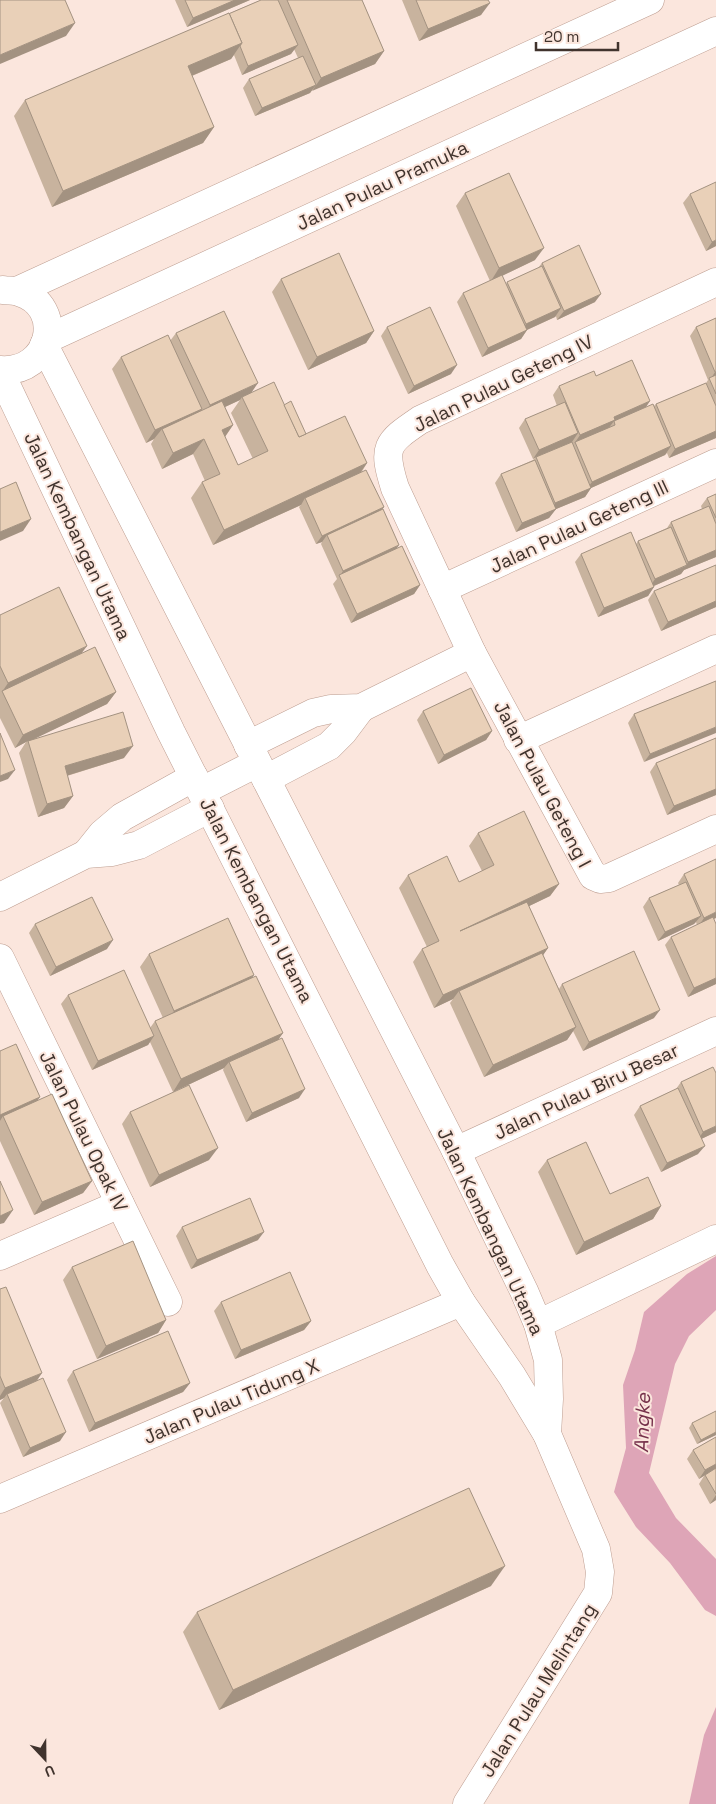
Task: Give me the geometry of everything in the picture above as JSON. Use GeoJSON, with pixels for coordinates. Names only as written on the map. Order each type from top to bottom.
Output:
{"type":"FeatureCollection","features":[{"type":"Feature","properties":{"kind":"street"},"geometry":{"type":"LineString","coordinates":[[7,286],[650,0]]}},
{"type":"Feature","properties":{"kind":"street","name":"Jalan Pulau Pramuka"},"geometry":{"type":"LineString","coordinates":[[46,342],[716,31]]}},
{"type":"Feature","properties":{"kind":"street","name":"Jalan Pulau Geteng IV"},"geometry":{"type":"LineString","coordinates":[[472,653],[394,488],[387,465],[389,446],[402,432],[420,420],[716,282]]}},
{"type":"Feature","properties":{"kind":"street"},"geometry":{"type":"LineString","coordinates":[[0,371],[22,368],[32,362],[40,354],[46,342],[48,327],[45,315],[38,304],[29,296],[7,286]]}},
{"type":"Feature","properties":{"kind":"street","name":"Jalan Kembangan Utama"},"geometry":{"type":"LineString","coordinates":[[46,342],[257,762],[456,1151],[524,1291],[538,1324],[548,1360],[549,1399],[547,1434]]}},
{"type":"Feature","properties":{"kind":"street","name":"Jalan Kembangan Utama"},"geometry":{"type":"LineString","coordinates":[[0,371],[166,723],[440,1265],[461,1302],[512,1376],[547,1434]]}},
{"type":"Feature","properties":{"kind":"street","name":"Jalan Pulau Geteng III"},"geometry":{"type":"LineString","coordinates":[[442,589],[716,464]]}},
{"type":"Feature","properties":{"kind":"street"},"geometry":{"type":"LineString","coordinates":[[518,740],[716,649]]}},
{"type":"Feature","properties":{"kind":"street"},"geometry":{"type":"LineString","coordinates":[[0,897],[86,854],[102,834],[122,817],[202,792],[257,762],[313,712],[360,708],[472,653]]}},
{"type":"Feature","properties":{"kind":"street","name":"Jalan Pulau Geteng I"},"geometry":{"type":"LineString","coordinates":[[472,653],[593,876],[600,879],[609,878],[716,829]]}},
{"type":"Feature","properties":{"kind":"street"},"geometry":{"type":"LineString","coordinates":[[257,762],[329,746],[343,732],[360,708]]}},
{"type":"Feature","properties":{"kind":"street","name":"Jalan Pulau Opak IV"},"geometry":{"type":"LineString","coordinates":[[0,958],[10,1005],[120,1204],[168,1302]]}},
{"type":"Feature","properties":{"kind":"street","name":"Jalan Pulau Biru Besar"},"geometry":{"type":"LineString","coordinates":[[456,1151],[716,1032]]}},
{"type":"Feature","properties":{"kind":"street"},"geometry":{"type":"LineString","coordinates":[[0,1256],[120,1204]]}},
{"type":"Feature","properties":{"kind":"street"},"geometry":{"type":"LineString","coordinates":[[538,1324],[716,1239]]}},
{"type":"Feature","properties":{"kind":"street","name":"Jalan Pulau Tidung X"},"geometry":{"type":"LineString","coordinates":[[0,1499],[461,1302]]}},
{"type":"Feature","properties":{"kind":"street"},"geometry":{"type":"LineString","coordinates":[[512,1376],[522,1378],[533,1376],[542,1369],[548,1360]]}},
{"type":"Feature","properties":{"kind":"street","name":"Jalan Pulau Melintang"},"geometry":{"type":"LineString","coordinates":[[467,1804],[598,1593],[600,1572],[596,1549],[547,1434]]}},
{"type":"Feature","properties":{"kind":"water","name":"Angke"},"geometry":{"type":"Polygon","coordinates":[[[716,1256],[716,1310],[689,1336],[675,1364],[649,1473],[676,1518],[716,1559],[716,1616],[705,1610],[670,1563],[636,1527],[614,1492],[626,1448],[623,1385],[635,1350],[644,1312],[687,1274],[716,1256]]]}},
{"type":"Feature","properties":{"kind":"water"},"geometry":{"type":"Polygon","coordinates":[[[716,1707],[716,1804],[689,1804],[704,1735],[716,1707]]]}},
{"type":"Feature","properties":{"kind":"building"},"geometry":{"type":"Polygon","coordinates":[[[0,0],[65,0],[75,23],[0,55],[0,0]]]}},
{"type":"Feature","properties":{"kind":"building"},"geometry":{"type":"Polygon","coordinates":[[[185,0],[235,0],[193,18],[185,0]]]}},
{"type":"Feature","properties":{"kind":"building"},"geometry":{"type":"Polygon","coordinates":[[[261,0],[278,0],[298,45],[248,66],[240,46],[242,43],[229,14],[261,0]]]}},
{"type":"Feature","properties":{"kind":"building"},"geometry":{"type":"Polygon","coordinates":[[[287,0],[362,0],[384,51],[321,78],[287,0]]]}},
{"type":"Feature","properties":{"kind":"building"},"geometry":{"type":"Polygon","coordinates":[[[416,0],[488,0],[490,3],[428,29],[416,0]]]}},
{"type":"Feature","properties":{"kind":"building"},"geometry":{"type":"Polygon","coordinates":[[[229,13],[242,43],[188,66],[214,127],[63,191],[25,100],[229,13]]]}},
{"type":"Feature","properties":{"kind":"building"},"geometry":{"type":"Polygon","coordinates":[[[303,56],[316,85],[262,108],[249,79],[303,56]]]}},
{"type":"Feature","properties":{"kind":"building"},"geometry":{"type":"Polygon","coordinates":[[[509,173],[544,248],[499,268],[465,193],[509,173]]]}},
{"type":"Feature","properties":{"kind":"building"},"geometry":{"type":"Polygon","coordinates":[[[716,182],[716,240],[712,242],[690,194],[716,182]]]}},
{"type":"Feature","properties":{"kind":"building"},"geometry":{"type":"Polygon","coordinates":[[[579,245],[601,294],[564,311],[542,263],[579,245]]]}},
{"type":"Feature","properties":{"kind":"building"},"geometry":{"type":"Polygon","coordinates":[[[339,253],[374,331],[317,357],[281,279],[339,253]]]}},
{"type":"Feature","properties":{"kind":"building"},"geometry":{"type":"Polygon","coordinates":[[[542,266],[561,308],[526,324],[507,282],[542,266]]]}},
{"type":"Feature","properties":{"kind":"building"},"geometry":{"type":"Polygon","coordinates":[[[502,275],[527,330],[488,348],[463,293],[502,275]]]}},
{"type":"Feature","properties":{"kind":"building"},"geometry":{"type":"Polygon","coordinates":[[[430,307],[457,365],[414,386],[387,327],[430,307]]]}},
{"type":"Feature","properties":{"kind":"building"},"geometry":{"type":"Polygon","coordinates":[[[224,311],[258,383],[210,405],[176,333],[224,311]]]}},
{"type":"Feature","properties":{"kind":"building"},"geometry":{"type":"Polygon","coordinates":[[[716,318],[716,372],[715,372],[696,327],[716,318]]]}},
{"type":"Feature","properties":{"kind":"building"},"geometry":{"type":"Polygon","coordinates":[[[168,335],[202,409],[155,430],[121,357],[168,335]]]}},
{"type":"Feature","properties":{"kind":"building"},"geometry":{"type":"Polygon","coordinates":[[[632,360],[650,401],[614,417],[615,420],[580,435],[559,386],[594,371],[596,376],[632,360]]]}},
{"type":"Feature","properties":{"kind":"building"},"geometry":{"type":"Polygon","coordinates":[[[716,375],[716,394],[709,378],[716,375]]]}},
{"type":"Feature","properties":{"kind":"building"},"geometry":{"type":"Polygon","coordinates":[[[274,382],[299,437],[345,416],[367,463],[224,530],[202,482],[220,474],[204,439],[173,453],[162,429],[222,401],[233,425],[222,430],[238,465],[268,451],[242,397],[274,382]]]}},
{"type":"Feature","properties":{"kind":"building"},"geometry":{"type":"Polygon","coordinates":[[[706,383],[716,406],[716,431],[675,449],[656,404],[706,383]]]}},
{"type":"Feature","properties":{"kind":"building"},"geometry":{"type":"Polygon","coordinates":[[[291,401],[306,434],[299,437],[284,405],[291,401]]]}},
{"type":"Feature","properties":{"kind":"building"},"geometry":{"type":"Polygon","coordinates":[[[565,402],[578,433],[539,450],[525,419],[565,402]]]}},
{"type":"Feature","properties":{"kind":"building"},"geometry":{"type":"Polygon","coordinates":[[[653,404],[671,446],[592,482],[575,442],[615,425],[614,421],[653,404]]]}},
{"type":"Feature","properties":{"kind":"building"},"geometry":{"type":"Polygon","coordinates":[[[572,442],[591,488],[555,503],[536,457],[572,442]]]}},
{"type":"Feature","properties":{"kind":"building"},"geometry":{"type":"Polygon","coordinates":[[[535,460],[556,509],[522,523],[501,474],[535,460]]]}},
{"type":"Feature","properties":{"kind":"building"},"geometry":{"type":"Polygon","coordinates":[[[366,470],[384,507],[322,536],[305,498],[366,470]]]}},
{"type":"Feature","properties":{"kind":"building"},"geometry":{"type":"Polygon","coordinates":[[[16,482],[31,519],[0,532],[0,489],[16,482]]]}},
{"type":"Feature","properties":{"kind":"building"},"geometry":{"type":"Polygon","coordinates":[[[716,494],[716,518],[707,498],[716,494]]]}},
{"type":"Feature","properties":{"kind":"building"},"geometry":{"type":"Polygon","coordinates":[[[709,506],[716,524],[716,550],[688,562],[671,522],[709,506]]]}},
{"type":"Feature","properties":{"kind":"building"},"geometry":{"type":"Polygon","coordinates":[[[383,509],[399,545],[343,571],[327,535],[383,509]]]}},
{"type":"Feature","properties":{"kind":"building"},"geometry":{"type":"Polygon","coordinates":[[[671,527],[687,565],[655,579],[638,541],[671,527]]]}},
{"type":"Feature","properties":{"kind":"building"},"geometry":{"type":"Polygon","coordinates":[[[631,532],[654,587],[604,608],[581,554],[631,532]]]}},
{"type":"Feature","properties":{"kind":"building"},"geometry":{"type":"Polygon","coordinates":[[[402,546],[420,585],[357,614],[339,575],[402,546]]]}},
{"type":"Feature","properties":{"kind":"building"},"geometry":{"type":"Polygon","coordinates":[[[716,565],[716,601],[668,622],[654,591],[716,565]]]}},
{"type":"Feature","properties":{"kind":"building"},"geometry":{"type":"Polygon","coordinates":[[[59,587],[87,646],[8,683],[0,666],[0,615],[59,587]]]}},
{"type":"Feature","properties":{"kind":"building"},"geometry":{"type":"Polygon","coordinates":[[[95,647],[116,692],[23,735],[2,691],[95,647]]]}},
{"type":"Feature","properties":{"kind":"building"},"geometry":{"type":"Polygon","coordinates":[[[716,681],[716,727],[650,754],[634,714],[716,681]]]}},
{"type":"Feature","properties":{"kind":"building"},"geometry":{"type":"Polygon","coordinates":[[[471,688],[492,731],[444,755],[423,711],[471,688]]]}},
{"type":"Feature","properties":{"kind":"building"},"geometry":{"type":"Polygon","coordinates":[[[123,712],[133,746],[65,766],[73,796],[47,804],[28,741],[123,712]]]}},
{"type":"Feature","properties":{"kind":"building"},"geometry":{"type":"Polygon","coordinates":[[[0,733],[15,770],[0,776],[0,733]]]}},
{"type":"Feature","properties":{"kind":"building"},"geometry":{"type":"Polygon","coordinates":[[[716,738],[716,789],[674,806],[656,763],[716,738]]]}},
{"type":"Feature","properties":{"kind":"building"},"geometry":{"type":"Polygon","coordinates":[[[524,811],[559,884],[460,931],[527,902],[548,948],[443,995],[422,949],[439,941],[408,875],[447,856],[459,882],[494,865],[478,833],[524,811]]]}},
{"type":"Feature","properties":{"kind":"building"},"geometry":{"type":"Polygon","coordinates":[[[716,859],[716,912],[704,918],[684,874],[716,859]]]}},
{"type":"Feature","properties":{"kind":"building"},"geometry":{"type":"Polygon","coordinates":[[[686,882],[701,916],[665,932],[649,898],[686,882]]]}},
{"type":"Feature","properties":{"kind":"building"},"geometry":{"type":"Polygon","coordinates":[[[92,897],[113,940],[56,967],[35,924],[92,897]]]}},
{"type":"Feature","properties":{"kind":"building"},"geometry":{"type":"Polygon","coordinates":[[[713,917],[716,924],[716,978],[694,988],[671,937],[713,917]]]}},
{"type":"Feature","properties":{"kind":"building"},"geometry":{"type":"Polygon","coordinates":[[[228,918],[254,975],[174,1011],[149,954],[228,918]]]}},
{"type":"Feature","properties":{"kind":"building"},"geometry":{"type":"Polygon","coordinates":[[[634,951],[660,1010],[589,1042],[562,984],[634,951]]]}},
{"type":"Feature","properties":{"kind":"building"},"geometry":{"type":"Polygon","coordinates":[[[542,953],[576,1027],[493,1065],[459,991],[542,953]]]}},
{"type":"Feature","properties":{"kind":"building"},"geometry":{"type":"Polygon","coordinates":[[[124,970],[154,1036],[98,1061],[68,995],[124,970]]]}},
{"type":"Feature","properties":{"kind":"building"},"geometry":{"type":"Polygon","coordinates":[[[256,976],[283,1033],[181,1079],[155,1021],[256,976]]]}},
{"type":"Feature","properties":{"kind":"building"},"geometry":{"type":"Polygon","coordinates":[[[282,1038],[305,1089],[252,1113],[229,1062],[282,1038]]]}},
{"type":"Feature","properties":{"kind":"building"},"geometry":{"type":"Polygon","coordinates":[[[16,1044],[40,1097],[0,1115],[0,1051],[16,1044]]]}},
{"type":"Feature","properties":{"kind":"building"},"geometry":{"type":"Polygon","coordinates":[[[713,1067],[716,1073],[716,1126],[703,1132],[681,1082],[713,1067]]]}},
{"type":"Feature","properties":{"kind":"building"},"geometry":{"type":"Polygon","coordinates":[[[189,1085],[218,1148],[159,1175],[130,1112],[189,1085]]]}},
{"type":"Feature","properties":{"kind":"building"},"geometry":{"type":"Polygon","coordinates":[[[678,1088],[705,1146],[667,1163],[640,1106],[678,1088]]]}},
{"type":"Feature","properties":{"kind":"building"},"geometry":{"type":"Polygon","coordinates":[[[52,1094],[92,1181],[42,1202],[3,1116],[52,1094]]]}},
{"type":"Feature","properties":{"kind":"building"},"geometry":{"type":"Polygon","coordinates":[[[586,1142],[610,1194],[648,1177],[661,1206],[584,1242],[547,1160],[586,1142]]]}},
{"type":"Feature","properties":{"kind":"building"},"geometry":{"type":"Polygon","coordinates":[[[0,1181],[13,1210],[0,1216],[0,1181]]]}},
{"type":"Feature","properties":{"kind":"building"},"geometry":{"type":"Polygon","coordinates":[[[250,1198],[264,1232],[197,1260],[182,1227],[250,1198]]]}},
{"type":"Feature","properties":{"kind":"building"},"geometry":{"type":"Polygon","coordinates":[[[133,1241],[166,1320],[106,1346],[72,1267],[133,1241]]]}},
{"type":"Feature","properties":{"kind":"building"},"geometry":{"type":"Polygon","coordinates":[[[290,1272],[311,1321],[241,1350],[221,1302],[290,1272]]]}},
{"type":"Feature","properties":{"kind":"building"},"geometry":{"type":"Polygon","coordinates":[[[6,1287],[42,1373],[5,1388],[0,1376],[0,1289],[6,1287]]]}},
{"type":"Feature","properties":{"kind":"building"},"geometry":{"type":"Polygon","coordinates":[[[168,1331],[190,1383],[95,1423],[73,1371],[168,1331]]]}},
{"type":"Feature","properties":{"kind":"building"},"geometry":{"type":"Polygon","coordinates":[[[43,1378],[66,1432],[30,1448],[7,1394],[43,1378]]]}},
{"type":"Feature","properties":{"kind":"building"},"geometry":{"type":"Polygon","coordinates":[[[716,1411],[716,1432],[701,1440],[692,1423],[716,1411]]]}},
{"type":"Feature","properties":{"kind":"building"},"geometry":{"type":"Polygon","coordinates":[[[716,1437],[716,1464],[705,1470],[693,1450],[716,1437]]]}},
{"type":"Feature","properties":{"kind":"building"},"geometry":{"type":"Polygon","coordinates":[[[716,1468],[716,1494],[705,1475],[716,1468]]]}},
{"type":"Feature","properties":{"kind":"building"},"geometry":{"type":"Polygon","coordinates":[[[469,1488],[505,1566],[233,1690],[197,1612],[469,1488]]]}}]}
